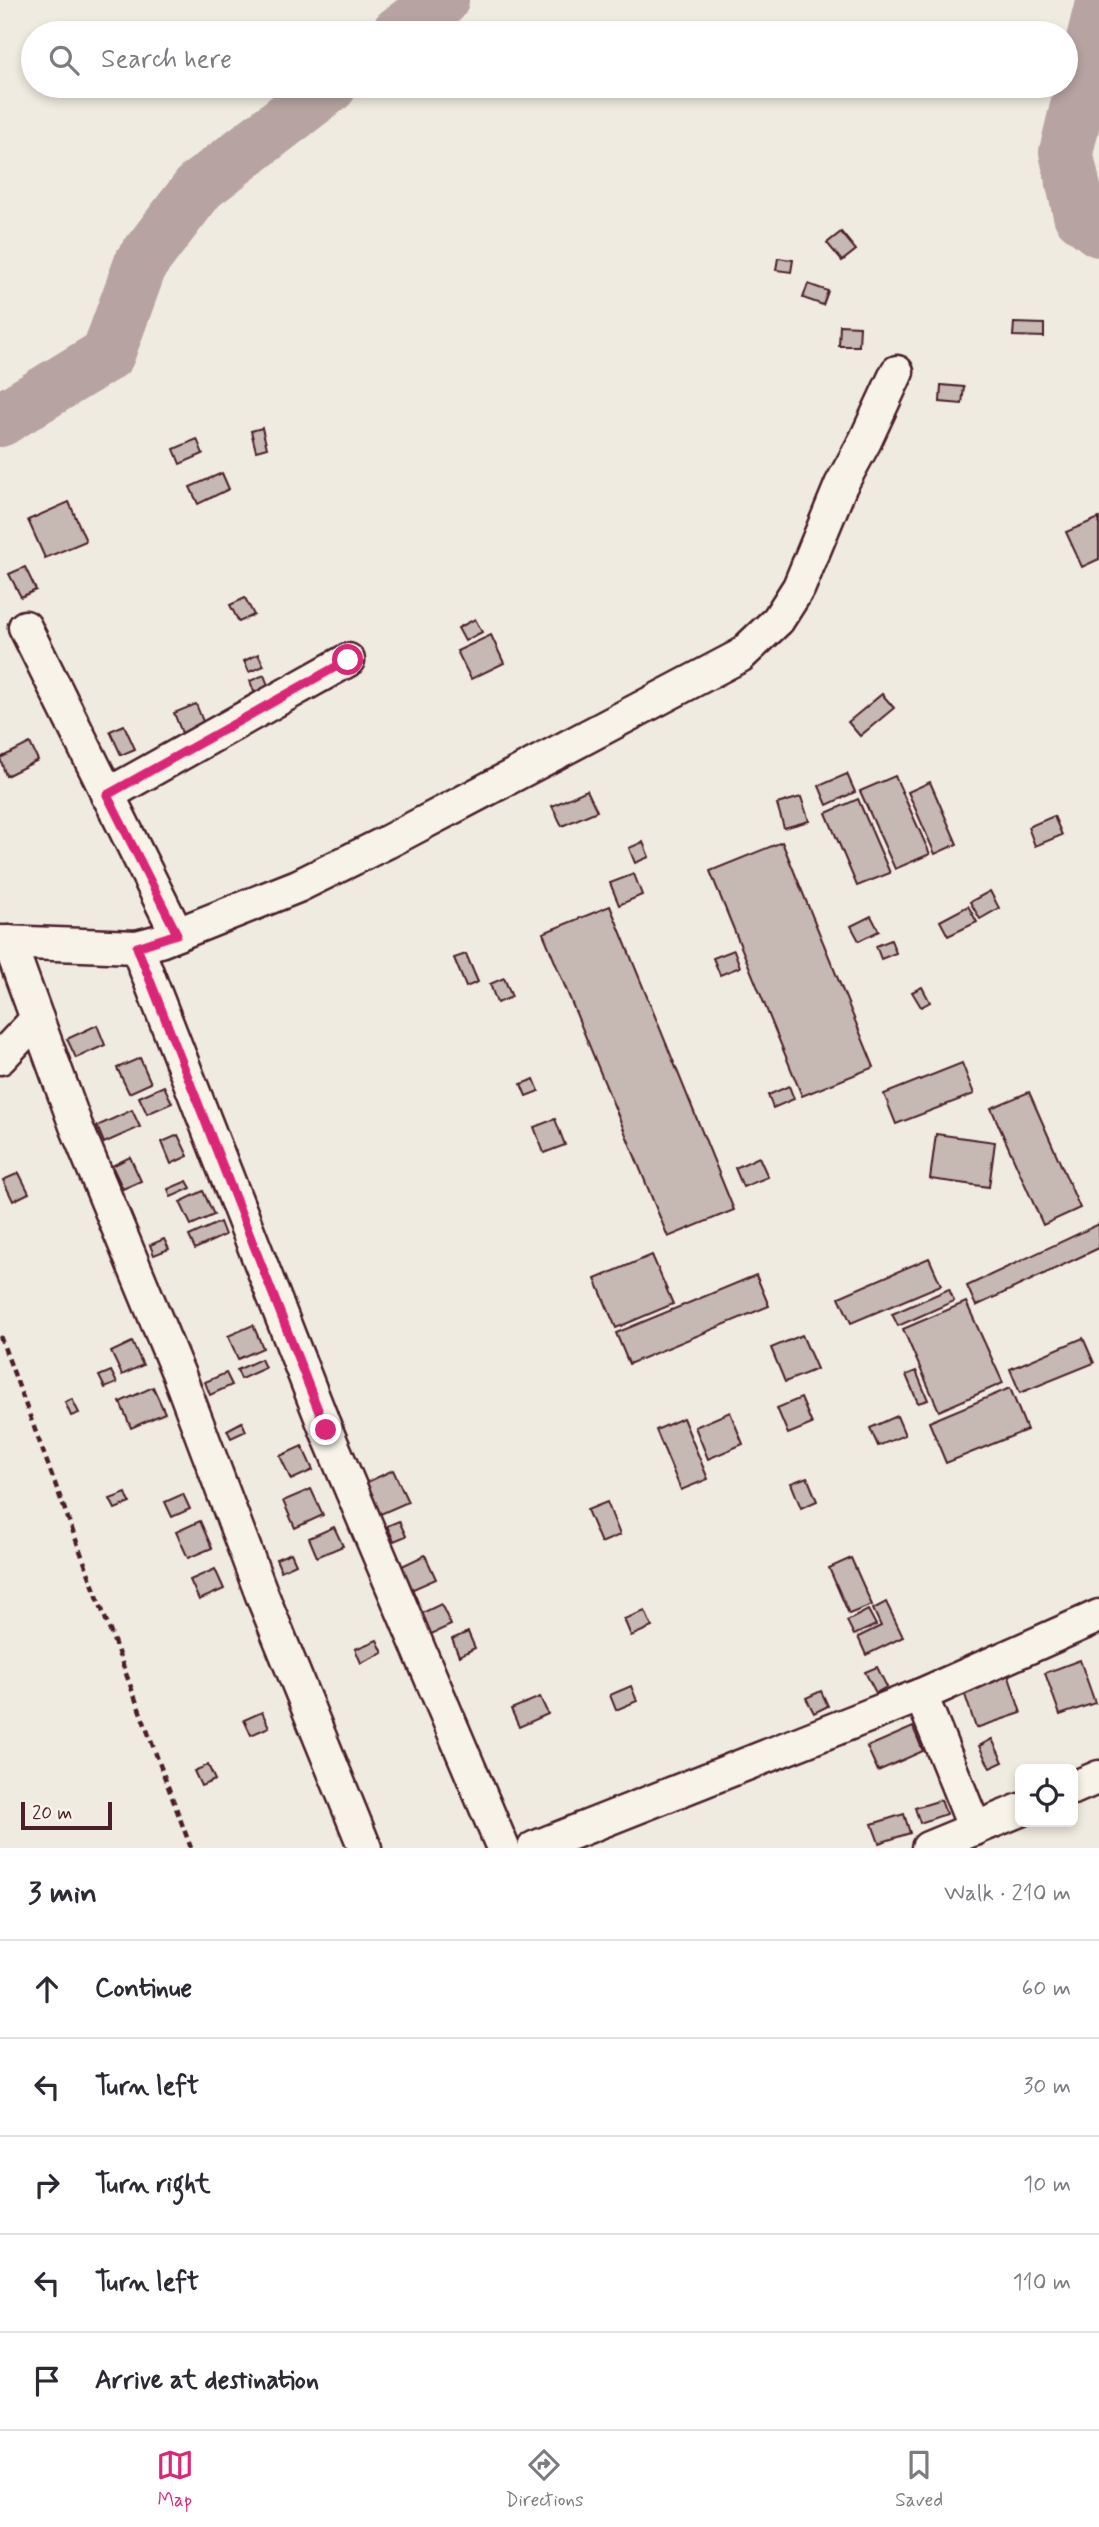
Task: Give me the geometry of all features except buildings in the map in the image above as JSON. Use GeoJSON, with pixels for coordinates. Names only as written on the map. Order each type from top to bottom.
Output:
{"type":"FeatureCollection","features":[{"type":"Feature","properties":{"kind":"street"},"geometry":{"type":"LineString","coordinates":[[365,1848],[262,1595],[179,1375],[76,1126],[5,942],[137,947],[298,887],[740,656],[778,621],[799,587],[841,485],[897,372]]}},
{"type":"Feature","properties":{"kind":"street"},"geometry":{"type":"LineString","coordinates":[[25,628],[177,934]]}},
{"type":"Feature","properties":{"kind":"street"},"geometry":{"type":"LineString","coordinates":[[107,795],[348,660]]}},
{"type":"Feature","properties":{"kind":"street"},"geometry":{"type":"LineString","coordinates":[[137,947],[326,1430],[503,1848]]}},
{"type":"Feature","properties":{"kind":"street"},"geometry":{"type":"LineString","coordinates":[[0,1058],[37,1020]]}},
{"type":"Feature","properties":{"kind":"street"},"geometry":{"type":"LineString","coordinates":[[534,1848],[921,1695],[1099,1616]]}},
{"type":"Feature","properties":{"kind":"street"},"geometry":{"type":"LineString","coordinates":[[921,1695],[975,1829]]}},
{"type":"Feature","properties":{"kind":"street"},"geometry":{"type":"LineString","coordinates":[[1078,1786],[1099,1777]]}},
{"type":"Feature","properties":{"kind":"street"},"geometry":{"type":"LineString","coordinates":[[928,1848],[1015,1812]]}},
{"type":"Feature","properties":{"kind":"path"},"geometry":{"type":"LineString","coordinates":[[0,1336],[191,1848]]}},
{"type":"Feature","properties":{"kind":"waterway"},"geometry":{"type":"LineString","coordinates":[[414,21],[442,0]]}},
{"type":"Feature","properties":{"kind":"waterway"},"geometry":{"type":"LineString","coordinates":[[1099,15],[1066,152],[1080,215],[1099,230]]}},
{"type":"Feature","properties":{"kind":"waterway"},"geometry":{"type":"LineString","coordinates":[[0,420],[108,354],[141,263],[200,186],[314,98]]}},
{"type":"Feature","properties":{"kind":"route"},"geometry":{"type":"LineString","coordinates":[[326,1430],[137,947],[177,934],[107,795],[348,660]]}}]}
